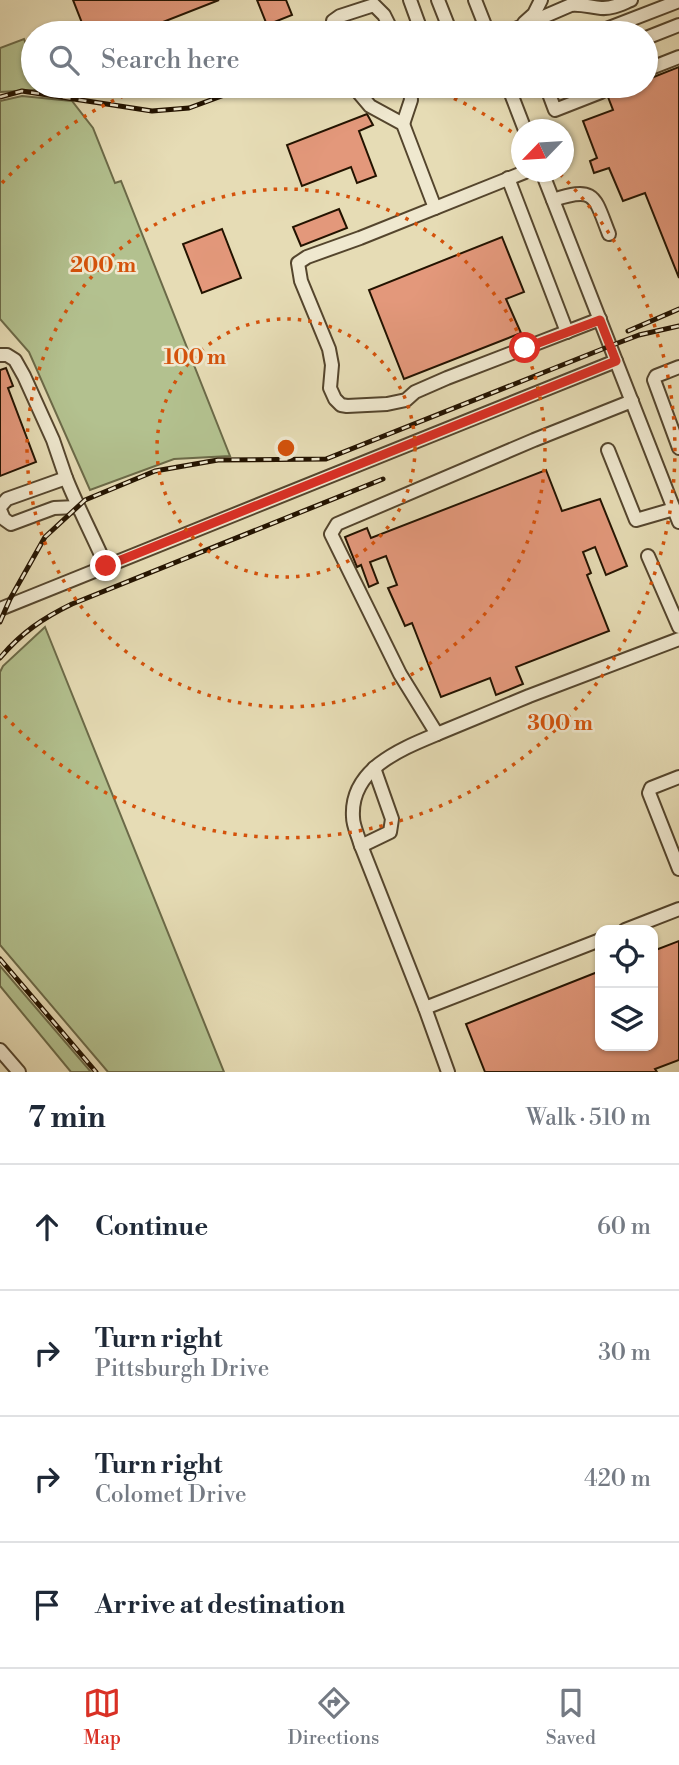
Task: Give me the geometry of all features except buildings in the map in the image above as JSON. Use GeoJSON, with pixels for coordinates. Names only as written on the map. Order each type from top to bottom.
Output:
{"type":"FeatureCollection","features":[{"type":"Feature","properties":{"kind":"street"},"geometry":{"type":"LineString","coordinates":[[410,0],[418,21]]}},
{"type":"Feature","properties":{"kind":"street"},"geometry":{"type":"LineString","coordinates":[[438,0],[446,21]]}},
{"type":"Feature","properties":{"kind":"street"},"geometry":{"type":"LineString","coordinates":[[475,0],[483,21]]}},
{"type":"Feature","properties":{"kind":"street"},"geometry":{"type":"LineString","coordinates":[[526,21],[534,14],[541,0]]}},
{"type":"Feature","properties":{"kind":"street"},"geometry":{"type":"LineString","coordinates":[[535,21],[571,5],[601,8],[631,0]]}},
{"type":"Feature","properties":{"kind":"street"},"geometry":{"type":"LineString","coordinates":[[630,21],[679,1]]}},
{"type":"Feature","properties":{"kind":"street"},"geometry":{"type":"LineString","coordinates":[[333,21],[340,16],[374,5],[387,21]]}},
{"type":"Feature","properties":{"kind":"street"},"geometry":{"type":"LineString","coordinates":[[658,33],[679,25]]}},
{"type":"Feature","properties":{"kind":"street"},"geometry":{"type":"LineString","coordinates":[[658,65],[679,57]]}},
{"type":"Feature","properties":{"kind":"street"},"geometry":{"type":"LineString","coordinates":[[364,98],[370,106],[403,124]]}},
{"type":"Feature","properties":{"kind":"street"},"geometry":{"type":"LineString","coordinates":[[411,98],[403,124],[435,208]]}},
{"type":"Feature","properties":{"kind":"street"},"geometry":{"type":"LineString","coordinates":[[513,98],[522,119]]}},
{"type":"Feature","properties":{"kind":"street"},"geometry":{"type":"LineString","coordinates":[[550,98],[555,110],[586,98]]}},
{"type":"Feature","properties":{"kind":"street"},"geometry":{"type":"LineString","coordinates":[[511,177],[307,257],[298,264],[301,281],[330,349],[330,388],[335,399],[341,405],[354,406],[406,400],[415,392],[447,378],[600,320]]}},
{"type":"Feature","properties":{"kind":"street"},"geometry":{"type":"LineString","coordinates":[[508,178],[567,332]]}},
{"type":"Feature","properties":{"kind":"street"},"geometry":{"type":"LineString","coordinates":[[546,182],[674,501],[679,522]]}},
{"type":"Feature","properties":{"kind":"street"},"geometry":{"type":"LineString","coordinates":[[553,200],[582,192],[590,195],[596,201],[609,234]]}},
{"type":"Feature","properties":{"kind":"street"},"geometry":{"type":"LineString","coordinates":[[0,355],[7,355],[15,360],[24,376],[53,440],[78,507],[106,566]]}},
{"type":"Feature","properties":{"kind":"street"},"geometry":{"type":"LineString","coordinates":[[0,609],[616,361]]}},
{"type":"Feature","properties":{"kind":"street"},"geometry":{"type":"LineString","coordinates":[[679,367],[656,376],[654,380],[679,448]]}},
{"type":"Feature","properties":{"kind":"street"},"geometry":{"type":"LineString","coordinates":[[437,734],[400,674],[331,534],[337,524],[632,401]]}},
{"type":"Feature","properties":{"kind":"street"},"geometry":{"type":"LineString","coordinates":[[608,450],[636,520],[674,501]]}},
{"type":"Feature","properties":{"kind":"street"},"geometry":{"type":"LineString","coordinates":[[66,478],[7,499],[0,509],[4,519],[11,524],[54,508],[78,507]]}},
{"type":"Feature","properties":{"kind":"street"},"geometry":{"type":"LineString","coordinates":[[648,556],[679,627]]}},
{"type":"Feature","properties":{"kind":"street"},"geometry":{"type":"LineString","coordinates":[[448,1072],[361,846],[353,818],[355,795],[363,779],[374,768],[410,745],[679,639]]}},
{"type":"Feature","properties":{"kind":"street"},"geometry":{"type":"LineString","coordinates":[[361,846],[390,832],[392,819],[374,768]]}},
{"type":"Feature","properties":{"kind":"street"},"geometry":{"type":"LineString","coordinates":[[679,777],[651,788],[649,793],[679,869]]}},
{"type":"Feature","properties":{"kind":"street"},"geometry":{"type":"LineString","coordinates":[[638,925],[679,909]]}},
{"type":"Feature","properties":{"kind":"street"},"geometry":{"type":"LineString","coordinates":[[425,1007],[595,942]]}},
{"type":"Feature","properties":{"kind":"street"},"geometry":{"type":"LineString","coordinates":[[0,1050],[19,1072]]}},
{"type":"Feature","properties":{"kind":"green space"},"geometry":{"type":"Polygon","coordinates":[[[21,40],[21,91],[0,92],[0,48],[21,40]]]}},
{"type":"Feature","properties":{"kind":"green space"},"geometry":{"type":"Polygon","coordinates":[[[21,96],[72,101],[93,128],[115,183],[121,181],[230,456],[174,459],[90,490],[29,352],[0,319],[0,101],[21,96]]]}},
{"type":"Feature","properties":{"kind":"green space"},"geometry":{"type":"Polygon","coordinates":[[[45,627],[224,1072],[108,1072],[0,945],[0,672],[3,666],[45,627]]]}},
{"type":"Feature","properties":{"kind":"green space"},"geometry":{"type":"Polygon","coordinates":[[[0,966],[91,1072],[71,1072],[0,986],[0,966]]]}},
{"type":"Feature","properties":{"kind":"railway"},"geometry":{"type":"LineString","coordinates":[[0,97],[21,91]]}},
{"type":"Feature","properties":{"kind":"railway"},"geometry":{"type":"LineString","coordinates":[[68,98],[152,111],[189,108],[216,98]]}},
{"type":"Feature","properties":{"kind":"railway"},"geometry":{"type":"LineString","coordinates":[[628,331],[679,309]]}},
{"type":"Feature","properties":{"kind":"railway"},"geometry":{"type":"LineString","coordinates":[[0,622],[45,537],[85,500],[155,471],[218,460],[326,459],[639,335],[679,326]]}},
{"type":"Feature","properties":{"kind":"railway"},"geometry":{"type":"LineString","coordinates":[[0,658],[33,627],[72,604],[383,479]]}},
{"type":"Feature","properties":{"kind":"railway"},"geometry":{"type":"LineString","coordinates":[[0,959],[96,1072]]}},
{"type":"Feature","properties":{"kind":"route"},"geometry":{"type":"LineString","coordinates":[[106,566],[616,361],[600,320],[525,348]]}}]}
